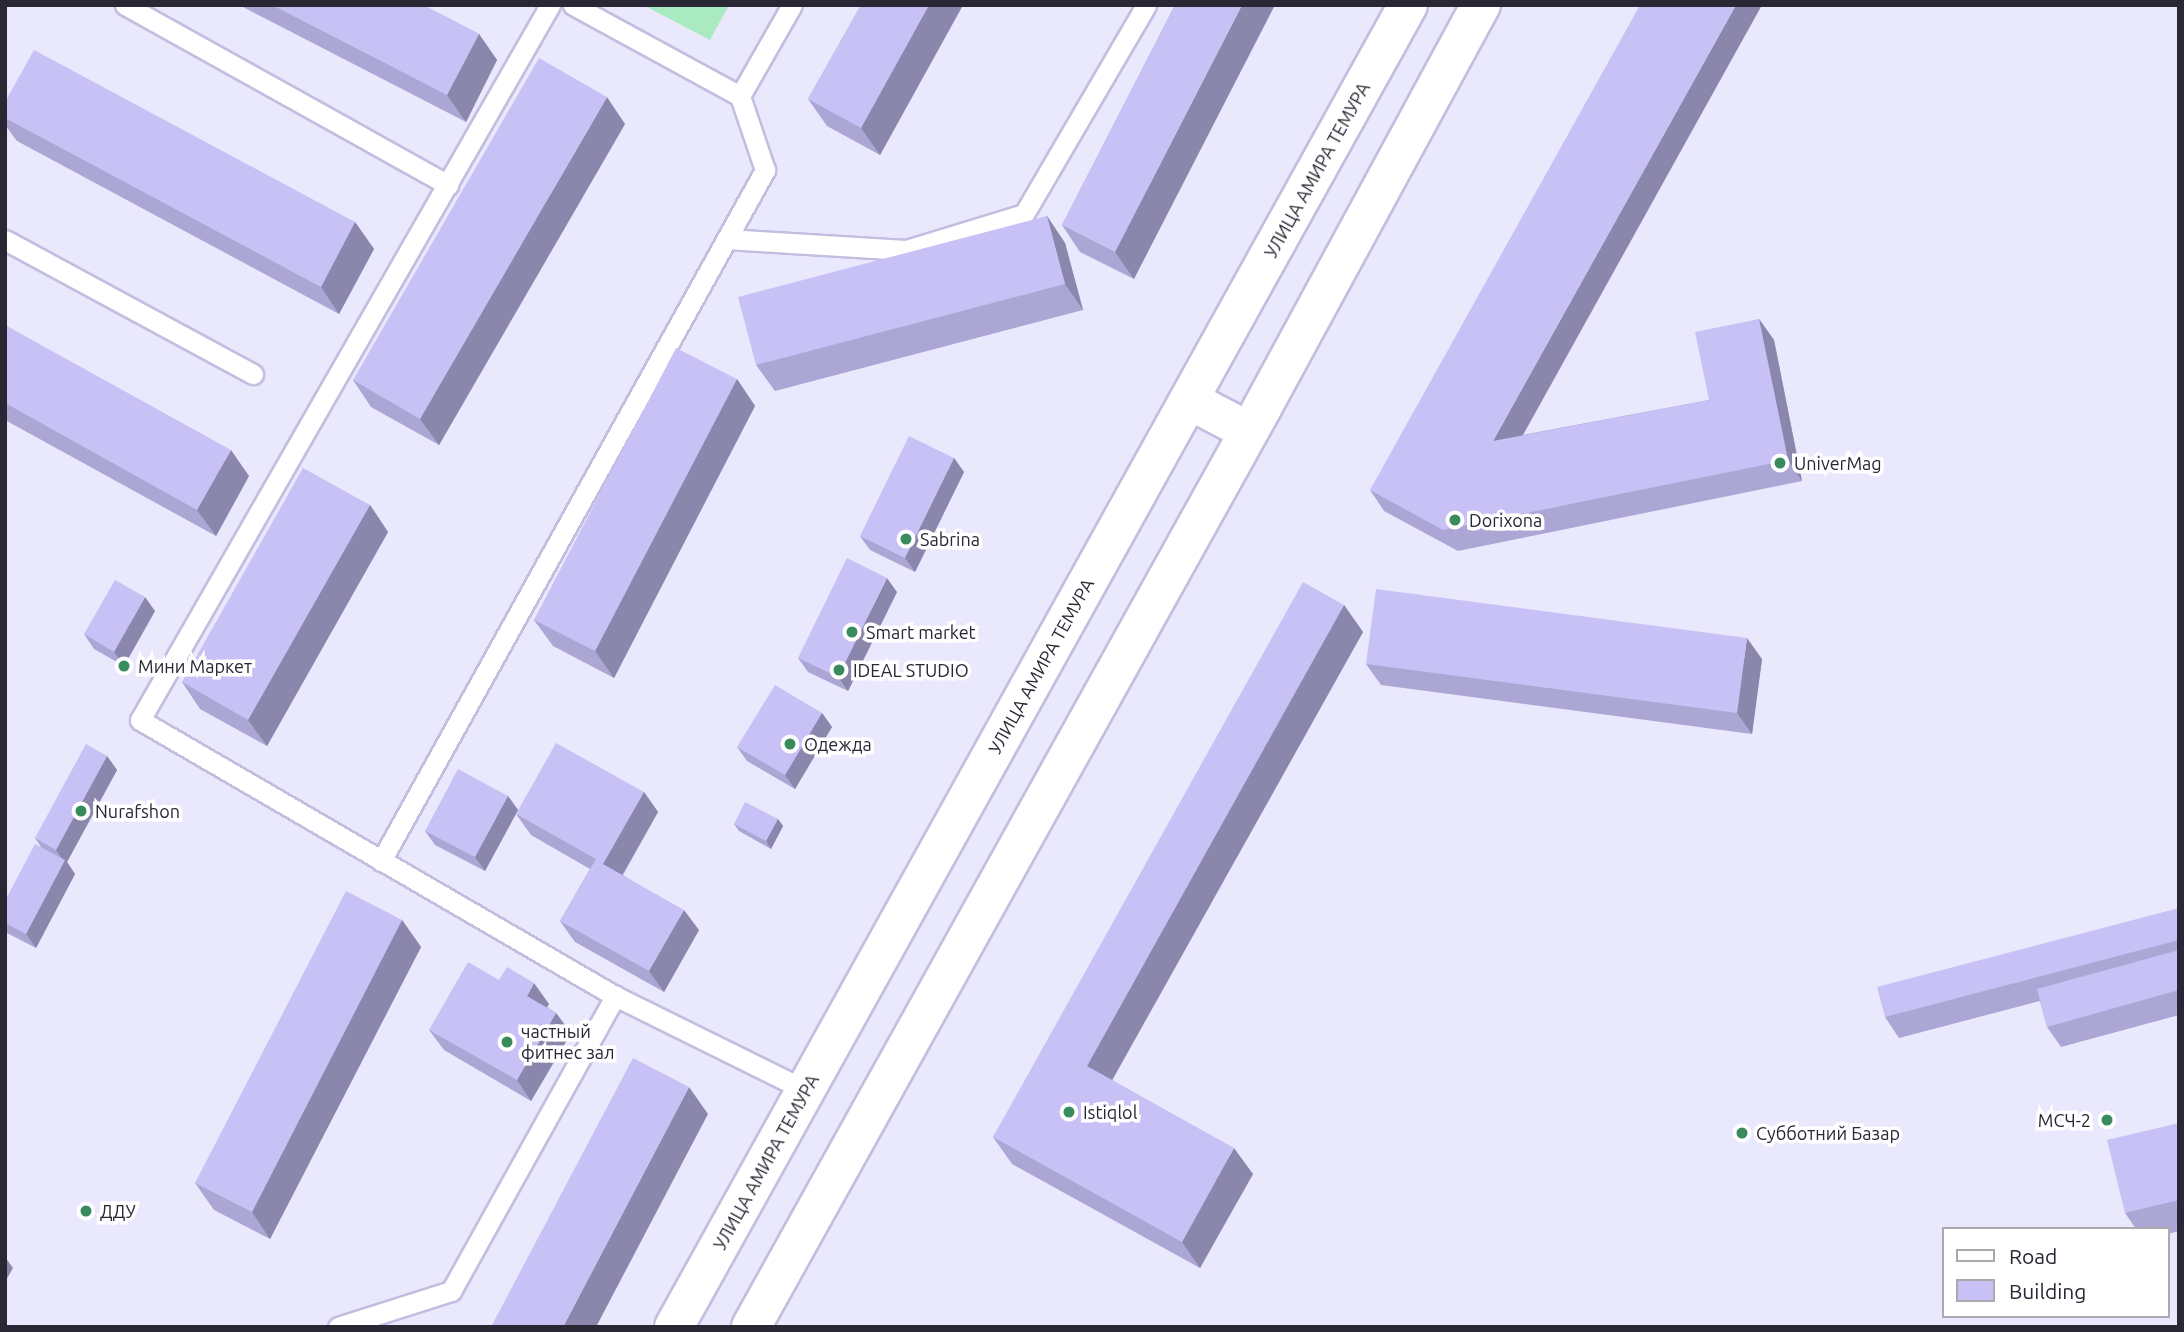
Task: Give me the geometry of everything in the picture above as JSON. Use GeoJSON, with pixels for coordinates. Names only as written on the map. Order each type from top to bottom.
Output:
{"type":"FeatureCollection","features":[{"type":"Feature","properties":{"kind":"main road"},"geometry":{"type":"LineString","coordinates":[[751,1327],[1481,5]]}},
{"type":"Feature","properties":{"kind":"main road","name":"УЛИЦА АМИРА ТЕМУРА"},"geometry":{"type":"LineString","coordinates":[[674,1327],[1189,400],[1400,8]]}},
{"type":"Feature","properties":{"kind":"main road"},"geometry":{"type":"LineString","coordinates":[[1189,400],[1248,431]]}},
{"type":"Feature","properties":{"kind":"lane"},"geometry":{"type":"LineString","coordinates":[[550,5],[140,720],[615,996],[806,1090]]}},
{"type":"Feature","properties":{"kind":"lane"},"geometry":{"type":"LineString","coordinates":[[381,861],[765,170],[740,96],[573,5]]}},
{"type":"Feature","properties":{"kind":"lane"},"geometry":{"type":"LineString","coordinates":[[740,96],[792,5]]}},
{"type":"Feature","properties":{"kind":"lane"},"geometry":{"type":"LineString","coordinates":[[726,239],[906,250],[1024,214],[1146,5]]}},
{"type":"Feature","properties":{"kind":"lane"},"geometry":{"type":"LineString","coordinates":[[132,7],[448,185]]}},
{"type":"Feature","properties":{"kind":"lane"},"geometry":{"type":"LineString","coordinates":[[5,240],[253,374]]}},
{"type":"Feature","properties":{"kind":"lane"},"geometry":{"type":"LineString","coordinates":[[338,1327],[451,1291],[615,996]]}},
{"type":"Feature","properties":{"kind":"green space"},"geometry":{"type":"Polygon","coordinates":[[[643,5],[729,5],[710,40],[643,5]]]}},
{"type":"Feature","properties":{"kind":"building"},"geometry":{"type":"Polygon","coordinates":[[[272,5],[423,5],[479,34],[447,95],[272,5]]]}},
{"type":"Feature","properties":{"kind":"building"},"geometry":{"type":"Polygon","coordinates":[[[861,5],[929,5],[861,128],[808,99],[861,5]]]}},
{"type":"Feature","properties":{"kind":"building"},"geometry":{"type":"Polygon","coordinates":[[[1175,5],[1242,5],[1115,252],[1062,225],[1175,5]]]}},
{"type":"Feature","properties":{"kind":"building"},"geometry":{"type":"Polygon","coordinates":[[[1640,5],[1736,5],[1493,441],[1709,400],[1695,332],[1759,319],[1788,460],[1443,530],[1370,490],[1640,5]]]}},
{"type":"Feature","properties":{"kind":"building"},"geometry":{"type":"Polygon","coordinates":[[[34,50],[355,222],[321,287],[5,118],[5,102],[34,50]]]}},
{"type":"Feature","properties":{"kind":"building"},"geometry":{"type":"Polygon","coordinates":[[[539,58],[607,97],[420,419],[353,380],[539,58]]]}},
{"type":"Feature","properties":{"kind":"building"},"geometry":{"type":"Polygon","coordinates":[[[1047,216],[1065,284],[756,365],[738,297],[1047,216]]]}},
{"type":"Feature","properties":{"kind":"building"},"geometry":{"type":"Polygon","coordinates":[[[5,325],[231,450],[197,510],[5,403],[5,325]]]}},
{"type":"Feature","properties":{"kind":"building"},"geometry":{"type":"Polygon","coordinates":[[[676,348],[737,379],[595,651],[534,620],[676,348]]]}},
{"type":"Feature","properties":{"kind":"building"},"geometry":{"type":"Polygon","coordinates":[[[909,436],[954,458],[905,558],[860,536],[909,436]]]}},
{"type":"Feature","properties":{"kind":"building"},"geometry":{"type":"Polygon","coordinates":[[[303,468],[370,505],[248,720],[182,682],[303,468]]]}},
{"type":"Feature","properties":{"kind":"building","name":"Smart market"},"geometry":{"type":"Polygon","coordinates":[[[847,558],[887,578],[838,677],[798,658],[847,558]]]}},
{"type":"Feature","properties":{"kind":"building"},"geometry":{"type":"Polygon","coordinates":[[[115,580],[145,597],[114,652],[84,634],[115,580]]]}},
{"type":"Feature","properties":{"kind":"building"},"geometry":{"type":"Polygon","coordinates":[[[1303,582],[1344,605],[1087,1066],[1234,1148],[1182,1242],[993,1137],[1303,582]]]}},
{"type":"Feature","properties":{"kind":"building"},"geometry":{"type":"Polygon","coordinates":[[[1376,589],[1747,638],[1737,713],[1366,664],[1376,589]]]}},
{"type":"Feature","properties":{"kind":"building","name":"Одежда"},"geometry":{"type":"Polygon","coordinates":[[[775,685],[822,713],[785,775],[737,747],[775,685]]]}},
{"type":"Feature","properties":{"kind":"building"},"geometry":{"type":"Polygon","coordinates":[[[556,743],[644,792],[603,864],[684,910],[649,971],[560,921],[596,859],[516,814],[556,743]]]}},
{"type":"Feature","properties":{"kind":"building"},"geometry":{"type":"Polygon","coordinates":[[[86,744],[107,756],[56,850],[35,838],[86,744]]]}},
{"type":"Feature","properties":{"kind":"building"},"geometry":{"type":"Polygon","coordinates":[[[458,769],[508,796],[475,857],[425,831],[458,769]]]}},
{"type":"Feature","properties":{"kind":"building"},"geometry":{"type":"Polygon","coordinates":[[[745,802],[778,819],[766,841],[734,824],[745,802]]]}},
{"type":"Feature","properties":{"kind":"building"},"geometry":{"type":"Polygon","coordinates":[[[35,844],[65,860],[26,934],[5,923],[5,901],[35,844]]]}},
{"type":"Feature","properties":{"kind":"building"},"geometry":{"type":"Polygon","coordinates":[[[346,891],[402,920],[252,1212],[195,1183],[346,891]]]}},
{"type":"Feature","properties":{"kind":"building"},"geometry":{"type":"Polygon","coordinates":[[[2179,908],[2179,940],[1885,1017],[1877,987],[2179,908]]]}},
{"type":"Feature","properties":{"kind":"building"},"geometry":{"type":"Polygon","coordinates":[[[2179,950],[2179,990],[2047,1027],[2037,989],[2179,950]]]}},
{"type":"Feature","properties":{"kind":"building","name":"частный фитнес зал"},"geometry":{"type":"Polygon","coordinates":[[[468,962],[499,980],[507,967],[534,983],[527,996],[556,1013],[517,1080],[429,1030],[468,962]]]}},
{"type":"Feature","properties":{"kind":"building"},"geometry":{"type":"Polygon","coordinates":[[[633,1058],[689,1087],[563,1327],[491,1327],[633,1058]]]}},
{"type":"Feature","properties":{"kind":"building"},"geometry":{"type":"Polygon","coordinates":[[[2179,1123],[2179,1200],[2125,1213],[2107,1140],[2179,1123]]]}},
{"type":"Feature","properties":{"kind":"place","name":"UniverMag"},"geometry":{"type":"Point","coordinates":[1780,463]}},
{"type":"Feature","properties":{"kind":"place","name":"Dorixona"},"geometry":{"type":"Point","coordinates":[1455,520]}},
{"type":"Feature","properties":{"kind":"place","name":"Sabrina"},"geometry":{"type":"Point","coordinates":[906,539]}},
{"type":"Feature","properties":{"kind":"place","name":"Smart market"},"geometry":{"type":"Point","coordinates":[852,632]}},
{"type":"Feature","properties":{"kind":"place","name":"Мини Маркет"},"geometry":{"type":"Point","coordinates":[124,666]}},
{"type":"Feature","properties":{"kind":"place","name":"IDEAL STUDIO"},"geometry":{"type":"Point","coordinates":[839,670]}},
{"type":"Feature","properties":{"kind":"place","name":"Одежда"},"geometry":{"type":"Point","coordinates":[790,744]}},
{"type":"Feature","properties":{"kind":"place","name":"Nurafshon"},"geometry":{"type":"Point","coordinates":[81,811]}},
{"type":"Feature","properties":{"kind":"place","name":"частный фитнес зал"},"geometry":{"type":"Point","coordinates":[507,1042]}},
{"type":"Feature","properties":{"kind":"place","name":"Istiqlol"},"geometry":{"type":"Point","coordinates":[1069,1112]}},
{"type":"Feature","properties":{"kind":"place","name":"МСЧ-2"},"geometry":{"type":"Point","coordinates":[2107,1120]}},
{"type":"Feature","properties":{"kind":"place","name":"Субботний Базар"},"geometry":{"type":"Point","coordinates":[1742,1133]}},
{"type":"Feature","properties":{"kind":"place","name":"ДДУ"},"geometry":{"type":"Point","coordinates":[86,1211]}}]}
